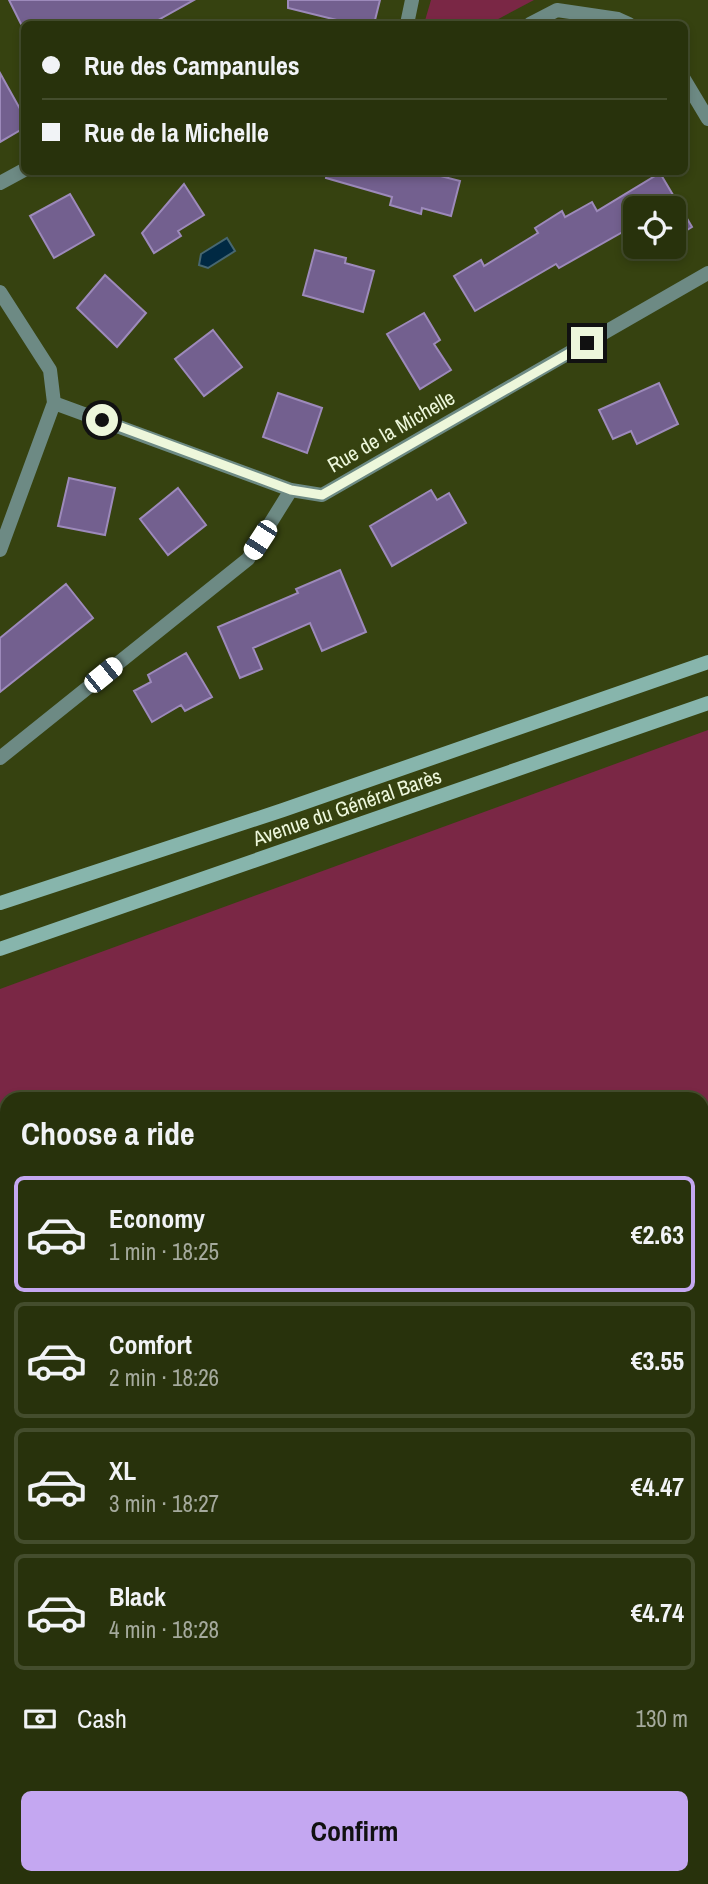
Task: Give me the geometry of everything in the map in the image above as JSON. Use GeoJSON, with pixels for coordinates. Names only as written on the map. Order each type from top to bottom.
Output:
{"type":"FeatureCollection","features":[{"type":"Feature","properties":{"kind":"main road","name":"Avenue du Général Barès"},"geometry":{"type":"LineString","coordinates":[[0,903],[270,814],[708,662]]}},
{"type":"Feature","properties":{"kind":"main road","name":"Avenue du Général Barès"},"geometry":{"type":"LineString","coordinates":[[0,949],[708,703]]}},
{"type":"Feature","properties":{"kind":"street"},"geometry":{"type":"LineString","coordinates":[[408,21],[412,0]]}},
{"type":"Feature","properties":{"kind":"street"},"geometry":{"type":"LineString","coordinates":[[536,21],[557,10],[622,21]]}},
{"type":"Feature","properties":{"kind":"street"},"geometry":{"type":"LineString","coordinates":[[688,86],[708,119]]}},
{"type":"Feature","properties":{"kind":"street"},"geometry":{"type":"LineString","coordinates":[[0,183],[21,172]]}},
{"type":"Feature","properties":{"kind":"street","name":"Rue de la Michelle"},"geometry":{"type":"LineString","coordinates":[[54,403],[291,490],[322,495],[708,273]]}},
{"type":"Feature","properties":{"kind":"street"},"geometry":{"type":"LineString","coordinates":[[0,292],[50,370],[54,403],[12,524],[0,550]]}},
{"type":"Feature","properties":{"kind":"street"},"geometry":{"type":"LineString","coordinates":[[0,758],[248,559],[291,490]]}},
{"type":"Feature","properties":{"kind":"shaded area"},"geometry":{"type":"Polygon","coordinates":[[[431,0],[534,0],[495,21],[425,21],[431,0]]]}},
{"type":"Feature","properties":{"kind":"shaded area"},"geometry":{"type":"Polygon","coordinates":[[[708,730],[708,1092],[0,1092],[0,989],[708,730]]]}},
{"type":"Feature","properties":{"kind":"water"},"geometry":{"type":"Polygon","coordinates":[[[227,238],[235,251],[208,268],[199,265],[201,254],[227,238]]]}},
{"type":"Feature","properties":{"kind":"building"},"geometry":{"type":"Polygon","coordinates":[[[9,0],[194,0],[156,21],[21,21],[21,24],[9,0]]]}},
{"type":"Feature","properties":{"kind":"building"},"geometry":{"type":"Polygon","coordinates":[[[288,0],[380,0],[375,21],[341,21],[288,8],[288,0]]]}},
{"type":"Feature","properties":{"kind":"building"},"geometry":{"type":"Polygon","coordinates":[[[0,73],[21,111],[21,130],[0,142],[0,73]]]}},
{"type":"Feature","properties":{"kind":"building"},"geometry":{"type":"Polygon","coordinates":[[[326,175],[437,175],[460,181],[451,216],[422,208],[421,214],[390,205],[392,197],[326,178],[326,175]]]}},
{"type":"Feature","properties":{"kind":"building"},"geometry":{"type":"Polygon","coordinates":[[[657,175],[661,175],[674,196],[623,196],[623,232],[559,268],[556,264],[475,311],[454,276],[481,260],[484,266],[538,233],[535,228],[562,211],[565,217],[592,202],[597,211],[657,175]]]}},
{"type":"Feature","properties":{"kind":"building"},"geometry":{"type":"Polygon","coordinates":[[[184,184],[204,215],[178,231],[181,236],[154,253],[142,233],[184,184]]]}},
{"type":"Feature","properties":{"kind":"building"},"geometry":{"type":"Polygon","coordinates":[[[70,194],[94,235],[54,258],[30,216],[70,194]]]}},
{"type":"Feature","properties":{"kind":"building"},"geometry":{"type":"Polygon","coordinates":[[[686,217],[692,227],[686,231],[686,217]]]}},
{"type":"Feature","properties":{"kind":"building"},"geometry":{"type":"Polygon","coordinates":[[[315,250],[346,258],[345,263],[374,271],[363,312],[303,295],[315,250]]]}},
{"type":"Feature","properties":{"kind":"building"},"geometry":{"type":"Polygon","coordinates":[[[105,275],[146,313],[117,347],[77,308],[105,275]]]}},
{"type":"Feature","properties":{"kind":"building"},"geometry":{"type":"Polygon","coordinates":[[[424,313],[440,340],[434,344],[451,370],[420,389],[387,334],[424,313]]]}},
{"type":"Feature","properties":{"kind":"building"},"geometry":{"type":"Polygon","coordinates":[[[213,330],[242,367],[204,396],[175,359],[213,330]]]}},
{"type":"Feature","properties":{"kind":"building"},"geometry":{"type":"Polygon","coordinates":[[[659,383],[678,424],[637,444],[631,431],[613,439],[599,410],[659,383]]]}},
{"type":"Feature","properties":{"kind":"building"},"geometry":{"type":"Polygon","coordinates":[[[278,393],[322,408],[307,453],[263,437],[278,393]]]}},
{"type":"Feature","properties":{"kind":"building"},"geometry":{"type":"Polygon","coordinates":[[[69,478],[115,488],[105,535],[58,526],[69,478]]]}},
{"type":"Feature","properties":{"kind":"building"},"geometry":{"type":"Polygon","coordinates":[[[178,488],[206,525],[168,555],[140,519],[178,488]]]}},
{"type":"Feature","properties":{"kind":"building"},"geometry":{"type":"Polygon","coordinates":[[[431,490],[437,500],[449,493],[466,523],[392,566],[370,526],[431,490]]]}},
{"type":"Feature","properties":{"kind":"building"},"geometry":{"type":"Polygon","coordinates":[[[340,570],[366,632],[322,651],[310,623],[253,648],[262,669],[240,678],[218,627],[298,593],[296,589],[340,570]]]}},
{"type":"Feature","properties":{"kind":"building"},"geometry":{"type":"Polygon","coordinates":[[[66,584],[93,618],[0,692],[0,638],[66,584]]]}},
{"type":"Feature","properties":{"kind":"building"},"geometry":{"type":"Polygon","coordinates":[[[186,653],[212,697],[185,711],[181,705],[152,722],[134,691],[151,682],[148,675],[186,653]]]}},
{"type":"Feature","properties":{"kind":"route"},"geometry":{"type":"LineString","coordinates":[[102,420],[291,490],[322,495],[587,343]]}}]}
